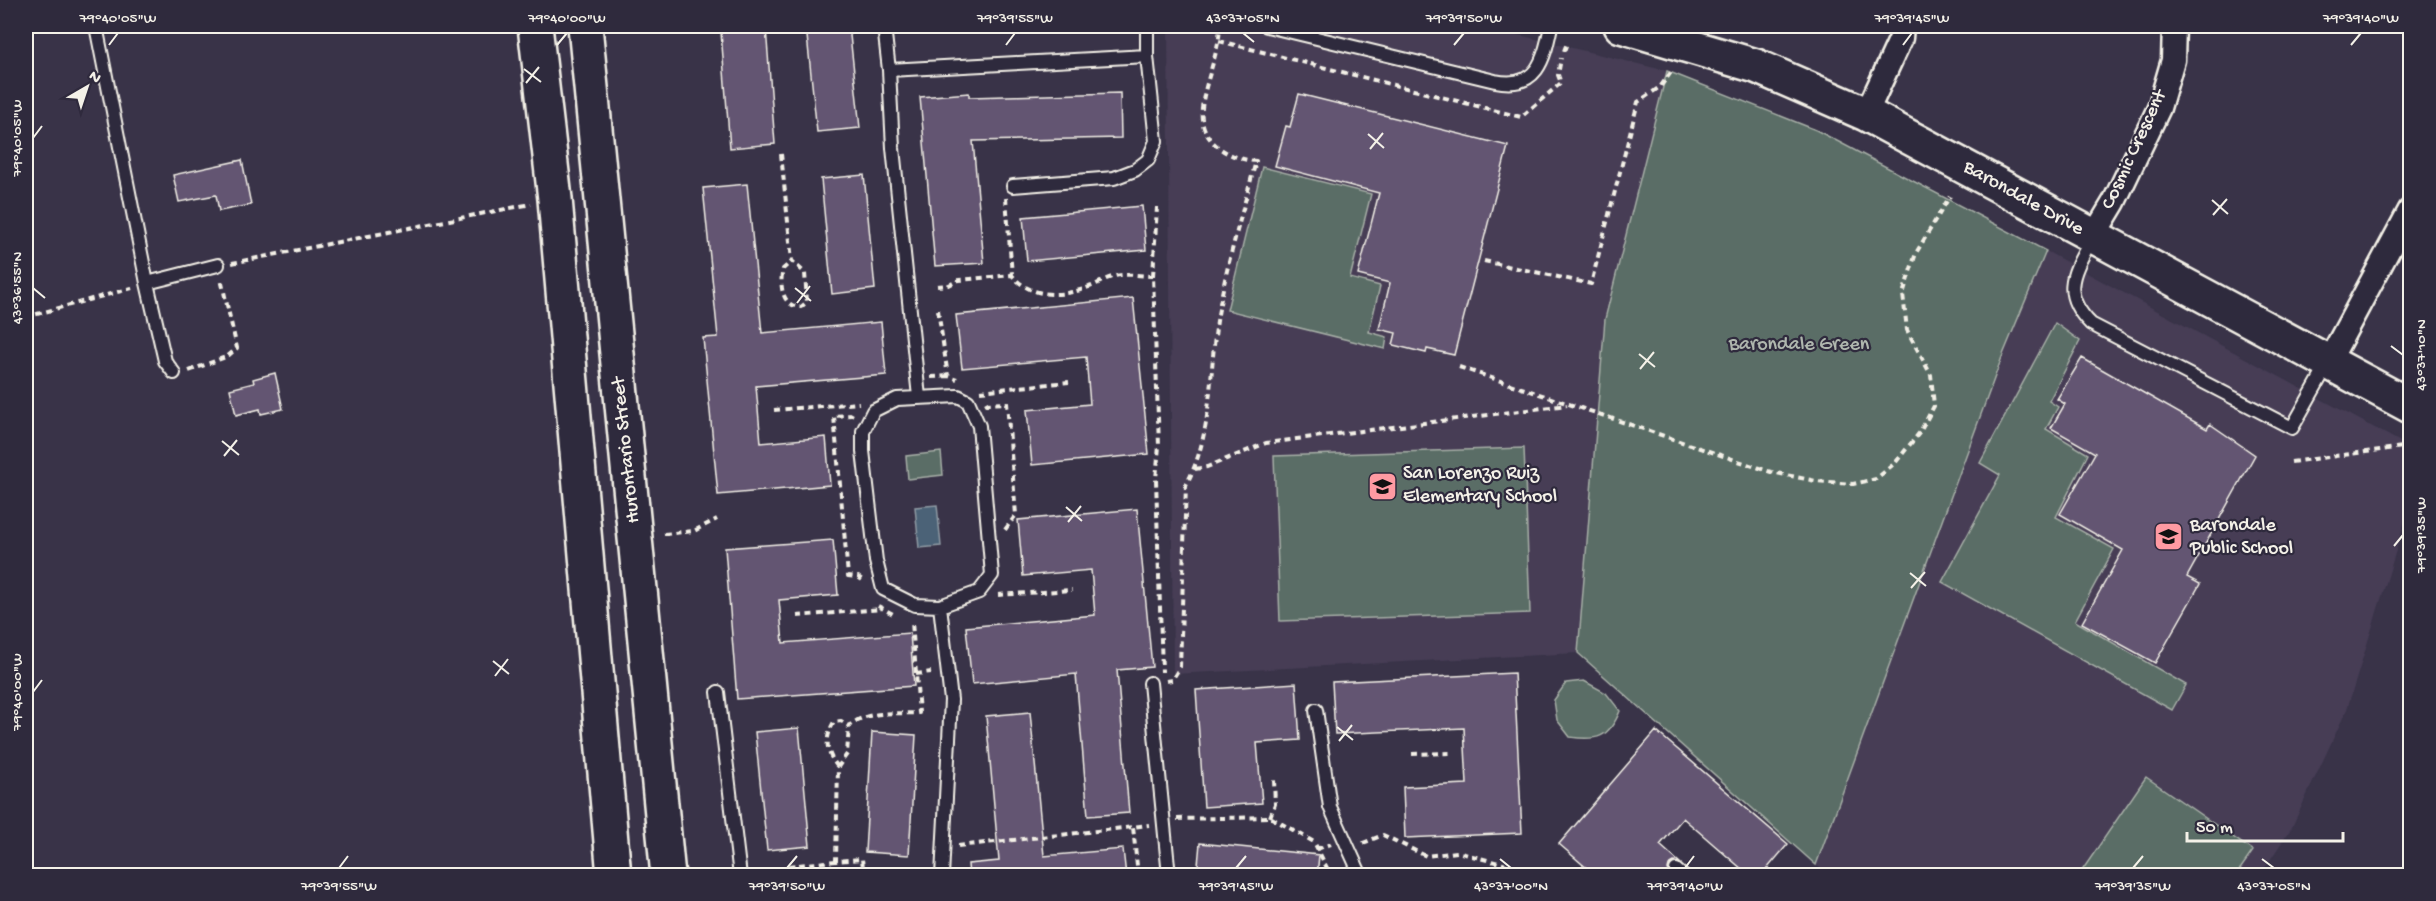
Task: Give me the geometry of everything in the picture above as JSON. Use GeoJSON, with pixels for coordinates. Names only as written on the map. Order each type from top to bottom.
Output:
{"type":"FeatureCollection","features":[{"type":"Feature","properties":{"kind":"main road"},"geometry":{"type":"LineString","coordinates":[[535,26],[555,199],[614,876]]}},
{"type":"Feature","properties":{"kind":"main road","name":"Hurontario Street"},"geometry":{"type":"LineString","coordinates":[[585,26],[668,876]]}},
{"type":"Feature","properties":{"kind":"main road","name":"Barondale Drive"},"geometry":{"type":"LineString","coordinates":[[1629,27],[1756,66],[1866,114],[2410,406]]}},
{"type":"Feature","properties":{"kind":"street"},"geometry":{"type":"LineString","coordinates":[[1866,114],[1901,38],[1902,26]]}},
{"type":"Feature","properties":{"kind":"street","name":"Cosmic Crescent"},"geometry":{"type":"LineString","coordinates":[[2093,237],[2114,202],[2159,108],[2173,60],[2174,26]]}},
{"type":"Feature","properties":{"kind":"street"},"geometry":{"type":"LineString","coordinates":[[2329,361],[2410,210]]}},
{"type":"Feature","properties":{"kind":"lane"},"geometry":{"type":"LineString","coordinates":[[96,26],[147,283],[165,361],[174,373]]}},
{"type":"Feature","properties":{"kind":"lane"},"geometry":{"type":"LineString","coordinates":[[884,26],[893,148],[919,397]]}},
{"type":"Feature","properties":{"kind":"lane"},"geometry":{"type":"LineString","coordinates":[[1017,186],[1114,178],[1135,170],[1148,160],[1156,141],[1147,56],[1147,26]]}},
{"type":"Feature","properties":{"kind":"lane"},"geometry":{"type":"LineString","coordinates":[[1267,26],[1495,81],[1513,83],[1529,77],[1537,70],[1544,56],[1551,26]]}},
{"type":"Feature","properties":{"kind":"lane"},"geometry":{"type":"LineString","coordinates":[[889,70],[1147,56]]}},
{"type":"Feature","properties":{"kind":"lane"},"geometry":{"type":"LineString","coordinates":[[2093,237],[2074,272],[2071,288],[2075,303],[2091,324],[2292,428],[2329,361]]}},
{"type":"Feature","properties":{"kind":"lane"},"geometry":{"type":"LineString","coordinates":[[147,283],[218,265]]}},
{"type":"Feature","properties":{"kind":"lane"},"geometry":{"type":"LineString","coordinates":[[958,396],[968,400],[979,426],[992,575],[979,592],[940,606],[915,604],[883,589],[876,561],[868,502],[864,431],[873,411],[897,399],[958,396]]}},
{"type":"Feature","properties":{"kind":"lane"},"geometry":{"type":"LineString","coordinates":[[940,606],[951,700],[942,876]]}},
{"type":"Feature","properties":{"kind":"lane"},"geometry":{"type":"LineString","coordinates":[[1150,684],[1169,876]]}},
{"type":"Feature","properties":{"kind":"lane"},"geometry":{"type":"LineString","coordinates":[[718,692],[740,876]]}},
{"type":"Feature","properties":{"kind":"lane"},"geometry":{"type":"LineString","coordinates":[[1316,710],[1330,807],[1361,876]]}},
{"type":"Feature","properties":{"kind":"path"},"geometry":{"type":"LineString","coordinates":[[682,32],[687,26]]}},
{"type":"Feature","properties":{"kind":"path"},"geometry":{"type":"LineString","coordinates":[[1157,207],[1153,276],[1159,446],[1156,479],[1157,530],[1163,682],[1172,680],[1180,667],[1186,485],[1194,470],[1204,437],[1219,309],[1256,161],[1239,160],[1224,153],[1212,141],[1204,126],[1201,110],[1219,41],[1220,26]]}},
{"type":"Feature","properties":{"kind":"path"},"geometry":{"type":"LineString","coordinates":[[1219,41],[1521,117],[1561,83],[1558,75],[1567,43]]}},
{"type":"Feature","properties":{"kind":"path"},"geometry":{"type":"LineString","coordinates":[[1484,261],[1591,284],[1638,102],[1660,87],[1672,71]]}},
{"type":"Feature","properties":{"kind":"path"},"geometry":{"type":"LineString","coordinates":[[781,154],[792,261]]}},
{"type":"Feature","properties":{"kind":"path"},"geometry":{"type":"LineString","coordinates":[[1017,186],[1021,196],[1005,197],[1011,275],[1018,283],[1033,292],[1070,293],[1116,276],[1153,276]]}},
{"type":"Feature","properties":{"kind":"path"},"geometry":{"type":"LineString","coordinates":[[1459,367],[1771,472],[1816,481],[1853,484],[1876,479],[1896,462],[1920,432],[1934,406],[1931,375],[1907,330],[1903,294],[1916,253],[1950,196]]}},
{"type":"Feature","properties":{"kind":"path"},"geometry":{"type":"LineString","coordinates":[[174,373],[182,374],[228,356],[237,348],[218,265],[555,199]]}},
{"type":"Feature","properties":{"kind":"path"},"geometry":{"type":"LineString","coordinates":[[792,261],[805,273],[807,302],[801,307],[794,307],[787,301],[782,290],[783,269],[792,261]]}},
{"type":"Feature","properties":{"kind":"path"},"geometry":{"type":"LineString","coordinates":[[937,286],[949,285],[959,280],[1011,275]]}},
{"type":"Feature","properties":{"kind":"path"},"geometry":{"type":"LineString","coordinates":[[26,317],[147,283]]}},
{"type":"Feature","properties":{"kind":"path"},"geometry":{"type":"LineString","coordinates":[[929,377],[948,376]]}},
{"type":"Feature","properties":{"kind":"path"},"geometry":{"type":"LineString","coordinates":[[979,391],[1069,382]]}},
{"type":"Feature","properties":{"kind":"path"},"geometry":{"type":"LineString","coordinates":[[774,410],[859,403]]}},
{"type":"Feature","properties":{"kind":"path"},"geometry":{"type":"LineString","coordinates":[[1194,470],[1208,467],[1266,443],[1570,405]]}},
{"type":"Feature","properties":{"kind":"path"},"geometry":{"type":"LineString","coordinates":[[2291,462],[2410,446]]}},
{"type":"Feature","properties":{"kind":"path"},"geometry":{"type":"LineString","coordinates":[[664,534],[693,531],[717,519]]}},
{"type":"Feature","properties":{"kind":"path"},"geometry":{"type":"LineString","coordinates":[[998,595],[1072,590]]}},
{"type":"Feature","properties":{"kind":"path"},"geometry":{"type":"LineString","coordinates":[[797,616],[881,609]]}},
{"type":"Feature","properties":{"kind":"path"},"geometry":{"type":"LineString","coordinates":[[849,726],[864,717],[919,713],[912,622]]}},
{"type":"Feature","properties":{"kind":"path"},"geometry":{"type":"LineString","coordinates":[[916,674],[931,672]]}},
{"type":"Feature","properties":{"kind":"path"},"geometry":{"type":"LineString","coordinates":[[838,767],[828,751],[829,731],[834,722],[841,721],[849,726]]}},
{"type":"Feature","properties":{"kind":"path"},"geometry":{"type":"LineString","coordinates":[[836,861],[838,767],[846,754],[849,726]]}},
{"type":"Feature","properties":{"kind":"path"},"geometry":{"type":"LineString","coordinates":[[1412,754],[1453,753]]}},
{"type":"Feature","properties":{"kind":"path"},"geometry":{"type":"LineString","coordinates":[[1270,817],[1275,804],[1274,780]]}},
{"type":"Feature","properties":{"kind":"path"},"geometry":{"type":"LineString","coordinates":[[1176,819],[1270,817],[1314,842],[1331,876]]}},
{"type":"Feature","properties":{"kind":"path"},"geometry":{"type":"LineString","coordinates":[[943,848],[1149,825]]}},
{"type":"Feature","properties":{"kind":"path"},"geometry":{"type":"LineString","coordinates":[[1133,827],[1138,876]]}},
{"type":"Feature","properties":{"kind":"path"},"geometry":{"type":"LineString","coordinates":[[1363,843],[1383,835],[1426,856],[1457,852],[1514,867]]}},
{"type":"Feature","properties":{"kind":"path"},"geometry":{"type":"LineString","coordinates":[[1317,849],[1332,844]]}},
{"type":"Feature","properties":{"kind":"path"},"geometry":{"type":"LineString","coordinates":[[789,876],[788,866],[862,859],[864,876]]}},
{"type":"Feature","properties":{"kind":"shaded area","name":"San Lorenzo Ruiz Elementary School"},"geometry":{"type":"Polygon","coordinates":[[[1168,26],[1482,26],[1667,71],[1605,319],[1578,653],[1173,674],[1168,26]]]}},
{"type":"Feature","properties":{"kind":"shaded area","name":"Barondale Public School"},"geometry":{"type":"Polygon","coordinates":[[[2046,251],[2410,447],[2410,505],[2347,709],[2292,827],[2260,875],[1829,876],[1816,865],[2002,357],[2046,251]]]}},
{"type":"Feature","properties":{"kind":"green space","name":"Barondale Green"},"geometry":{"type":"Polygon","coordinates":[[[1667,71],[1816,130],[2046,251],[2002,357],[1816,865],[1578,653],[1605,319],[1667,71]]]}},
{"type":"Feature","properties":{"kind":"green space"},"geometry":{"type":"Polygon","coordinates":[[[1262,167],[1371,194],[1350,278],[1380,286],[1369,332],[1387,337],[1385,349],[1227,310],[1262,167]]]}},
{"type":"Feature","properties":{"kind":"green space"},"geometry":{"type":"Polygon","coordinates":[[[2055,323],[2080,341],[2049,401],[2058,407],[2046,429],[2088,454],[2056,517],[2114,549],[2075,621],[2186,685],[2172,710],[1942,582],[2000,475],[1980,463],[2055,323]]]}},
{"type":"Feature","properties":{"kind":"green space"},"geometry":{"type":"Polygon","coordinates":[[[1524,448],[1530,613],[1280,621],[1274,456],[1524,448]]]}},
{"type":"Feature","properties":{"kind":"green space"},"geometry":{"type":"Polygon","coordinates":[[[941,452],[943,475],[908,479],[906,456],[941,452]]]}},
{"type":"Feature","properties":{"kind":"green space"},"geometry":{"type":"Polygon","coordinates":[[[1584,681],[1606,693],[1620,711],[1611,727],[1595,738],[1570,737],[1557,720],[1554,700],[1566,683],[1584,681]]]}},
{"type":"Feature","properties":{"kind":"green space"},"geometry":{"type":"Polygon","coordinates":[[[2146,777],[2253,851],[2236,875],[2079,875],[2146,777]]]}},
{"type":"Feature","properties":{"kind":"water"},"geometry":{"type":"Polygon","coordinates":[[[937,505],[941,546],[919,548],[915,507],[937,505]]]}},
{"type":"Feature","properties":{"kind":"building"},"geometry":{"type":"Polygon","coordinates":[[[806,26],[849,26],[860,128],[817,132],[806,26]]]}},
{"type":"Feature","properties":{"kind":"building"},"geometry":{"type":"Polygon","coordinates":[[[766,28],[775,144],[730,148],[721,32],[766,28]]]}},
{"type":"Feature","properties":{"kind":"building"},"geometry":{"type":"Polygon","coordinates":[[[969,93],[969,97],[1120,93],[1121,138],[973,141],[984,263],[935,266],[920,97],[969,93]]]}},
{"type":"Feature","properties":{"kind":"building"},"geometry":{"type":"Polygon","coordinates":[[[1299,94],[1508,146],[1454,355],[1427,349],[1426,353],[1393,345],[1396,333],[1379,329],[1390,283],[1358,275],[1379,193],[1275,166],[1286,126],[1290,127],[1299,94]]]}},
{"type":"Feature","properties":{"kind":"building"},"geometry":{"type":"Polygon","coordinates":[[[242,160],[251,205],[219,211],[216,195],[179,202],[173,175],[242,160]]]}},
{"type":"Feature","properties":{"kind":"building"},"geometry":{"type":"Polygon","coordinates":[[[864,175],[875,289],[832,294],[821,179],[864,175]]]}},
{"type":"Feature","properties":{"kind":"building"},"geometry":{"type":"Polygon","coordinates":[[[747,184],[762,333],[881,322],[886,375],[756,386],[761,443],[826,437],[830,485],[718,495],[703,338],[718,337],[703,188],[747,184]]]}},
{"type":"Feature","properties":{"kind":"building"},"geometry":{"type":"Polygon","coordinates":[[[1142,206],[1146,250],[1027,261],[1023,217],[1142,206]]]}},
{"type":"Feature","properties":{"kind":"building"},"geometry":{"type":"Polygon","coordinates":[[[1133,298],[1149,454],[1032,465],[1027,410],[1090,404],[1086,357],[962,368],[956,315],[1133,298]]]}},
{"type":"Feature","properties":{"kind":"building"},"geometry":{"type":"Polygon","coordinates":[[[2082,358],[2207,429],[2210,424],[2255,455],[2187,577],[2200,584],[2155,663],[2082,623],[2123,550],[2060,514],[2095,453],[2051,428],[2065,404],[2057,399],[2082,358]]]}},
{"type":"Feature","properties":{"kind":"building"},"geometry":{"type":"Polygon","coordinates":[[[275,373],[283,409],[261,414],[260,409],[236,415],[230,389],[254,383],[253,379],[275,373]]]}},
{"type":"Feature","properties":{"kind":"building"},"geometry":{"type":"Polygon","coordinates":[[[1137,509],[1152,667],[1117,670],[1129,813],[1088,816],[1076,674],[972,684],[966,627],[1095,615],[1091,570],[1023,576],[1018,520],[1137,509]]]}},
{"type":"Feature","properties":{"kind":"building"},"geometry":{"type":"Polygon","coordinates":[[[833,540],[838,595],[779,600],[783,643],[910,633],[914,686],[737,699],[725,548],[833,540]]]}},
{"type":"Feature","properties":{"kind":"building"},"geometry":{"type":"Polygon","coordinates":[[[1514,673],[1522,833],[1405,838],[1403,787],[1467,784],[1464,728],[1335,734],[1332,682],[1514,673]]]}},
{"type":"Feature","properties":{"kind":"building"},"geometry":{"type":"Polygon","coordinates":[[[1296,683],[1300,740],[1257,743],[1262,803],[1204,807],[1196,690],[1296,683]]]}},
{"type":"Feature","properties":{"kind":"building"},"geometry":{"type":"Polygon","coordinates":[[[1030,712],[1044,856],[1123,849],[1126,876],[969,876],[968,864],[999,861],[986,716],[1030,712]]]}},
{"type":"Feature","properties":{"kind":"building"},"geometry":{"type":"Polygon","coordinates":[[[799,728],[810,846],[767,850],[755,732],[799,728]]]}},
{"type":"Feature","properties":{"kind":"building"},"geometry":{"type":"Polygon","coordinates":[[[1656,731],[1788,844],[1761,876],[1750,876],[1683,818],[1660,845],[1680,863],[1674,862],[1669,865],[1670,876],[1596,876],[1559,844],[1656,731]]]}},
{"type":"Feature","properties":{"kind":"building"},"geometry":{"type":"Polygon","coordinates":[[[872,732],[916,735],[909,855],[865,852],[872,732]]]}},
{"type":"Feature","properties":{"kind":"building"},"geometry":{"type":"Polygon","coordinates":[[[1200,843],[1319,855],[1317,876],[1197,876],[1200,843]]]}},
{"type":"Feature","properties":{"kind":"place","name":"San Lorenzo Ruiz Elementary School"},"geometry":{"type":"Point","coordinates":[1382,486]}},
{"type":"Feature","properties":{"kind":"place","name":"Barondale Public School"},"geometry":{"type":"Point","coordinates":[2169,537]}}]}
